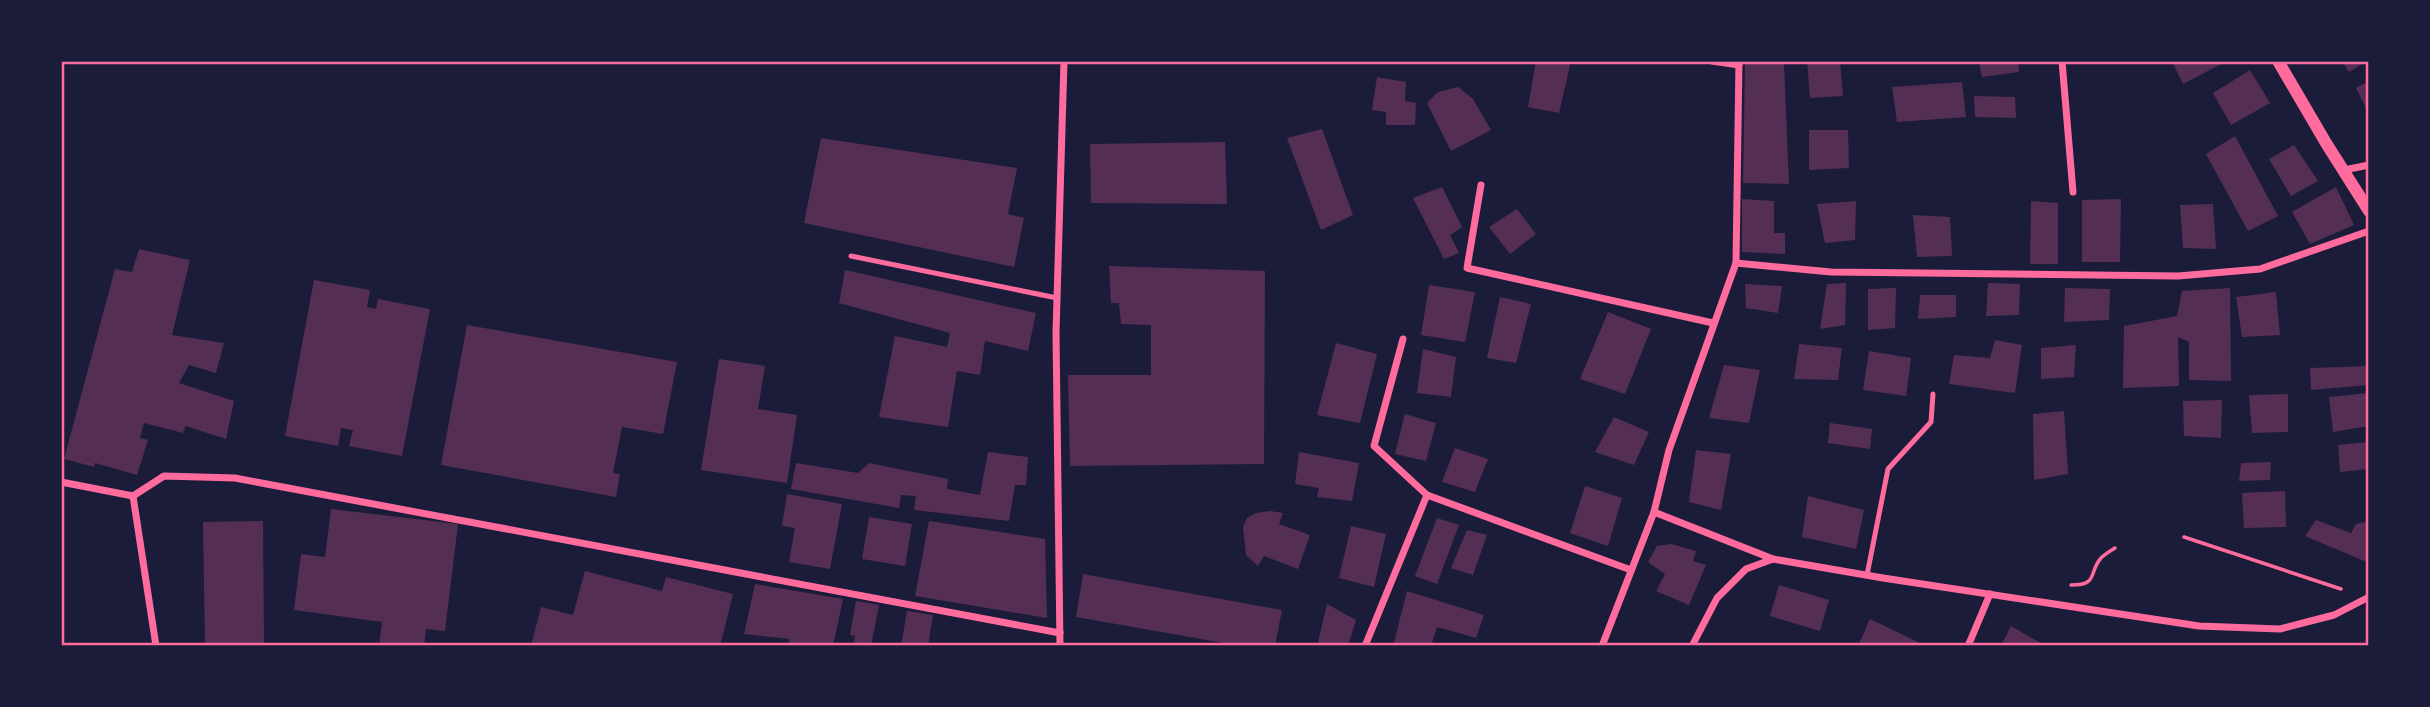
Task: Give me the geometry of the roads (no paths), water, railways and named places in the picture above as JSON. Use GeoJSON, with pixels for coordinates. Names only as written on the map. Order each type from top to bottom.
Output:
{"type":"FeatureCollection","features":[{"type":"Feature","properties":{"kind":"street"},"geometry":{"type":"LineString","coordinates":[[1060,646],[1057,298],[1065,61]]}},
{"type":"Feature","properties":{"kind":"street"},"geometry":{"type":"LineString","coordinates":[[1602,646],[1654,512],[1669,450],[1736,263],[1739,63],[1712,61]]}},
{"type":"Feature","properties":{"kind":"street"},"geometry":{"type":"LineString","coordinates":[[2063,61],[2073,192]]}},
{"type":"Feature","properties":{"kind":"street"},"geometry":{"type":"LineString","coordinates":[[2278,61],[2369,211]]}},
{"type":"Feature","properties":{"kind":"street"},"geometry":{"type":"LineString","coordinates":[[2344,170],[2369,164]]}},
{"type":"Feature","properties":{"kind":"street"},"geometry":{"type":"LineString","coordinates":[[1481,185],[1467,268],[1713,323]]}},
{"type":"Feature","properties":{"kind":"street"},"geometry":{"type":"LineString","coordinates":[[1736,263],[1831,272],[2178,276],[2260,268],[2369,231]]}},
{"type":"Feature","properties":{"kind":"street"},"geometry":{"type":"LineString","coordinates":[[1402,339],[1374,446],[1427,495],[1631,570]]}},
{"type":"Feature","properties":{"kind":"street"},"geometry":{"type":"LineString","coordinates":[[61,482],[133,496],[164,476],[236,478],[1060,633]]}},
{"type":"Feature","properties":{"kind":"street"},"geometry":{"type":"LineString","coordinates":[[1365,646],[1427,495]]}},
{"type":"Feature","properties":{"kind":"street"},"geometry":{"type":"LineString","coordinates":[[133,496],[156,646]]}},
{"type":"Feature","properties":{"kind":"street"},"geometry":{"type":"LineString","coordinates":[[1654,512],[1773,559],[2199,626],[2280,629],[2334,615],[2369,597]]}},
{"type":"Feature","properties":{"kind":"street"},"geometry":{"type":"LineString","coordinates":[[1692,646],[1717,598],[1746,569],[1773,559]]}},
{"type":"Feature","properties":{"kind":"street"},"geometry":{"type":"LineString","coordinates":[[1968,646],[1990,594]]}},
{"type":"Feature","properties":{"kind":"lane"},"geometry":{"type":"LineString","coordinates":[[851,256],[1057,298]]}},
{"type":"Feature","properties":{"kind":"lane"},"geometry":{"type":"LineString","coordinates":[[1867,575],[1888,469],[1931,422],[1933,394]]}}]}
